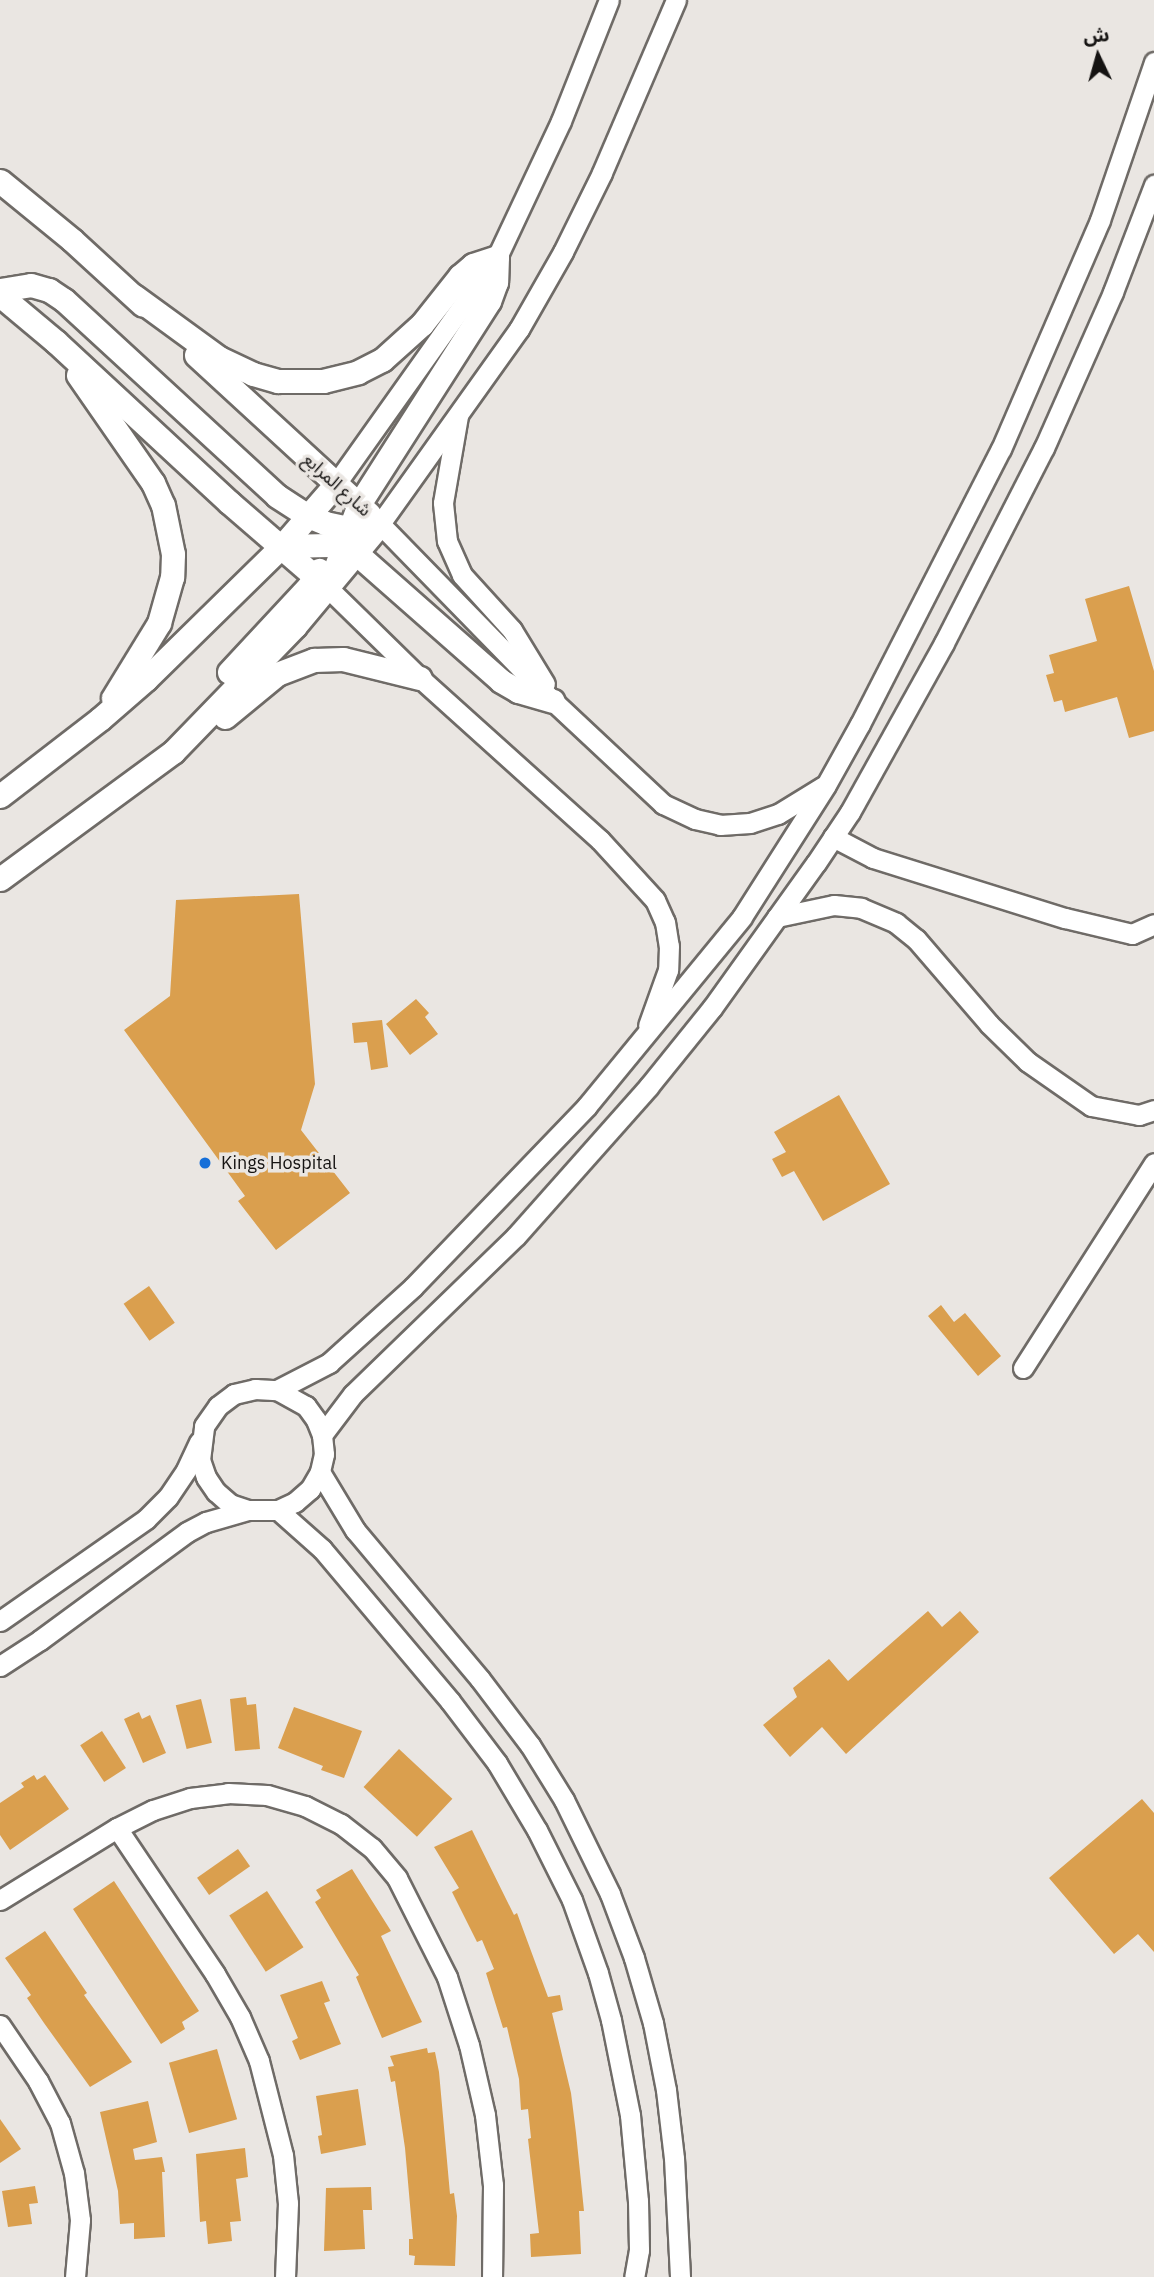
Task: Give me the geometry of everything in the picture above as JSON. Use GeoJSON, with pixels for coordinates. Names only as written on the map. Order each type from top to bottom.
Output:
{"type":"FeatureCollection","features":[{"type":"Feature","properties":{"kind":"main road","name":"شارع المرابع"},"geometry":{"type":"LineString","coordinates":[[0,181],[72,240],[380,524],[342,540],[322,582],[173,752]]}},
{"type":"Feature","properties":{"kind":"main road"},"geometry":{"type":"LineString","coordinates":[[134,296],[219,358],[253,374],[278,381],[323,381],[358,372],[382,360],[422,324],[460,276],[473,265],[497,257],[496,282],[489,301],[359,504],[342,540]]}},
{"type":"Feature","properties":{"kind":"main road"},"geometry":{"type":"LineString","coordinates":[[0,292],[31,285],[49,290],[64,300],[277,496],[342,540],[501,681],[518,691],[553,701]]}},
{"type":"Feature","properties":{"kind":"main road"},"geometry":{"type":"LineString","coordinates":[[0,292],[230,503],[322,582]]}},
{"type":"Feature","properties":{"kind":"main road"},"geometry":{"type":"LineString","coordinates":[[55,341],[153,483],[163,505],[173,554],[172,577],[159,623],[100,719]]}},
{"type":"Feature","properties":{"kind":"main road"},"geometry":{"type":"LineString","coordinates":[[0,796],[100,719],[146,679],[282,546],[335,485]]}},
{"type":"Feature","properties":{"kind":"main road"},"geometry":{"type":"LineString","coordinates":[[335,485],[342,540]]}},
{"type":"Feature","properties":{"kind":"main road"},"geometry":{"type":"LineString","coordinates":[[282,546],[342,540]]}},
{"type":"Feature","properties":{"kind":"main road"},"geometry":{"type":"LineString","coordinates":[[0,879],[173,752],[210,731],[277,674],[299,664],[342,659],[420,678]]}},
{"type":"Feature","properties":{"kind":"street"},"geometry":{"type":"LineString","coordinates":[[335,485],[497,257],[561,121],[609,0]]}},
{"type":"Feature","properties":{"kind":"street"},"geometry":{"type":"LineString","coordinates":[[676,0],[601,173],[563,252],[519,329],[380,524],[553,701],[663,804],[695,819],[720,825],[750,823],[778,814],[826,785]]}},
{"type":"Feature","properties":{"kind":"street"},"geometry":{"type":"LineString","coordinates":[[277,1390],[330,1363],[413,1287],[540,1158],[641,1043],[741,917],[826,785],[972,504],[1037,370],[1100,220],[1154,62]]}},
{"type":"Feature","properties":{"kind":"street"},"geometry":{"type":"LineString","coordinates":[[322,1435],[353,1394],[445,1307],[584,1162],[712,1008],[834,837],[944,643],[1044,448],[1113,292],[1154,185]]}},
{"type":"Feature","properties":{"kind":"street"},"geometry":{"type":"LineString","coordinates":[[458,415],[443,503],[447,541],[462,575],[523,645],[553,701]]}},
{"type":"Feature","properties":{"kind":"street"},"geometry":{"type":"LineString","coordinates":[[322,582],[420,678],[600,839],[655,900],[665,922],[669,946],[667,970],[641,1043]]}},
{"type":"Feature","properties":{"kind":"street"},"geometry":{"type":"LineString","coordinates":[[834,837],[873,858],[1065,918],[1132,934],[1154,924]]}},
{"type":"Feature","properties":{"kind":"street"},"geometry":{"type":"LineString","coordinates":[[777,917],[834,905],[861,908],[896,923],[916,939],[989,1024],[1028,1062],[1091,1106],[1139,1115],[1154,1110]]}},
{"type":"Feature","properties":{"kind":"street"},"geometry":{"type":"LineString","coordinates":[[1023,1367],[1154,1163]]}},
{"type":"Feature","properties":{"kind":"street"},"geometry":{"type":"LineString","coordinates":[[0,1621],[145,1519],[168,1497],[186,1470],[204,1426],[222,1402],[234,1394],[255,1389],[277,1390],[306,1406],[322,1435],[324,1454],[320,1472],[310,1489],[295,1502],[278,1510],[248,1510],[216,1518],[187,1532],[40,1640],[0,1666]]}},
{"type":"Feature","properties":{"kind":"street"},"geometry":{"type":"LineString","coordinates":[[200,1441],[200,1460],[205,1477],[216,1492],[230,1504],[248,1510]]}},
{"type":"Feature","properties":{"kind":"street"},"geometry":{"type":"LineString","coordinates":[[320,1472],[355,1530],[480,1679],[530,1745],[564,1800],[610,1894],[646,1997],[666,2090],[674,2158],[680,2277]]}},
{"type":"Feature","properties":{"kind":"street"},"geometry":{"type":"LineString","coordinates":[[278,1510],[322,1549],[450,1701],[497,1763],[531,1819],[572,1900],[598,1973],[628,2103],[638,2201],[639,2250],[634,2277]]}},
{"type":"Feature","properties":{"kind":"street"},"geometry":{"type":"LineString","coordinates":[[0,1900],[117,1828],[153,1810],[190,1798],[229,1793],[267,1795],[305,1806],[341,1824],[372,1848],[397,1878],[447,1977],[469,2045],[485,2115],[493,2186],[492,2277]]}},
{"type":"Feature","properties":{"kind":"street"},"geometry":{"type":"LineString","coordinates":[[117,1828],[215,1974],[240,2017],[259,2061],[283,2155],[288,2203],[285,2277]]}},
{"type":"Feature","properties":{"kind":"street"},"geometry":{"type":"LineString","coordinates":[[0,2025],[38,2081],[60,2123],[74,2173],[80,2220],[75,2277]]}},
{"type":"Feature","properties":{"kind":"building"},"geometry":{"type":"Polygon","coordinates":[[[1129,586],[1154,671],[1154,731],[1129,738],[1117,697],[1065,712],[1062,700],[1054,702],[1046,675],[1054,673],[1049,655],[1097,641],[1085,599],[1129,586]]]}},
{"type":"Feature","properties":{"kind":"building"},"geometry":{"type":"Polygon","coordinates":[[[299,894],[315,1084],[301,1130],[350,1193],[276,1250],[238,1201],[245,1196],[124,1030],[170,996],[176,900],[299,894]]]}},
{"type":"Feature","properties":{"kind":"building"},"geometry":{"type":"Polygon","coordinates":[[[416,999],[429,1013],[425,1017],[438,1034],[410,1055],[386,1024],[416,999]]]}},
{"type":"Feature","properties":{"kind":"building"},"geometry":{"type":"Polygon","coordinates":[[[382,1020],[388,1067],[371,1070],[367,1042],[354,1043],[352,1023],[382,1020]]]}},
{"type":"Feature","properties":{"kind":"building"},"geometry":{"type":"Polygon","coordinates":[[[839,1095],[890,1184],[823,1221],[794,1171],[782,1177],[772,1159],[786,1152],[774,1132],[839,1095]]]}},
{"type":"Feature","properties":{"kind":"building"},"geometry":{"type":"Polygon","coordinates":[[[149,1286],[175,1323],[149,1341],[124,1304],[149,1286]]]}},
{"type":"Feature","properties":{"kind":"building"},"geometry":{"type":"Polygon","coordinates":[[[941,1305],[954,1322],[965,1313],[1001,1356],[978,1376],[928,1316],[941,1305]]]}},
{"type":"Feature","properties":{"kind":"building"},"geometry":{"type":"Polygon","coordinates":[[[928,1611],[942,1627],[960,1611],[979,1632],[846,1754],[822,1727],[790,1757],[763,1725],[797,1697],[793,1688],[829,1659],[848,1681],[928,1611]]]}},
{"type":"Feature","properties":{"kind":"building"},"geometry":{"type":"Polygon","coordinates":[[[246,1697],[247,1705],[256,1704],[260,1749],[235,1751],[230,1699],[246,1697]]]}},
{"type":"Feature","properties":{"kind":"building"},"geometry":{"type":"Polygon","coordinates":[[[201,1699],[212,1743],[187,1749],[176,1705],[201,1699]]]}},
{"type":"Feature","properties":{"kind":"building"},"geometry":{"type":"Polygon","coordinates":[[[294,1707],[362,1731],[344,1778],[321,1770],[323,1766],[278,1748],[294,1707]]]}},
{"type":"Feature","properties":{"kind":"building"},"geometry":{"type":"Polygon","coordinates":[[[139,1712],[142,1719],[150,1715],[166,1753],[143,1763],[124,1719],[139,1712]]]}},
{"type":"Feature","properties":{"kind":"building"},"geometry":{"type":"Polygon","coordinates":[[[102,1731],[126,1768],[104,1782],[80,1745],[102,1731]]]}},
{"type":"Feature","properties":{"kind":"building"},"geometry":{"type":"Polygon","coordinates":[[[399,1749],[452,1799],[417,1837],[364,1787],[399,1749]]]}},
{"type":"Feature","properties":{"kind":"building"},"geometry":{"type":"Polygon","coordinates":[[[34,1775],[37,1780],[45,1775],[69,1809],[10,1850],[0,1835],[0,1803],[24,1787],[21,1783],[34,1775]]]}},
{"type":"Feature","properties":{"kind":"building"},"geometry":{"type":"Polygon","coordinates":[[[1142,1799],[1154,1813],[1154,1952],[1138,1934],[1114,1954],[1049,1878],[1142,1799]]]}},
{"type":"Feature","properties":{"kind":"building"},"geometry":{"type":"Polygon","coordinates":[[[472,1830],[514,1915],[517,1913],[548,1997],[560,1995],[563,2010],[552,2013],[571,2093],[576,2133],[584,2211],[579,2211],[581,2254],[531,2257],[530,2234],[539,2233],[528,2139],[531,2138],[528,2109],[521,2110],[519,2079],[507,2027],[503,2028],[486,1973],[494,1969],[482,1940],[477,1942],[452,1892],[459,1888],[434,1847],[472,1830]]]}},
{"type":"Feature","properties":{"kind":"building"},"geometry":{"type":"Polygon","coordinates":[[[238,1849],[250,1866],[209,1895],[197,1878],[238,1849]]]}},
{"type":"Feature","properties":{"kind":"building"},"geometry":{"type":"Polygon","coordinates":[[[352,1869],[391,1931],[381,1936],[422,2022],[382,2038],[356,1977],[359,1975],[315,1902],[321,1898],[316,1890],[352,1869]]]}},
{"type":"Feature","properties":{"kind":"building"},"geometry":{"type":"Polygon","coordinates":[[[114,1881],[199,2011],[182,2022],[185,2029],[161,2044],[73,1909],[114,1881]]]}},
{"type":"Feature","properties":{"kind":"building"},"geometry":{"type":"Polygon","coordinates":[[[267,1891],[303,1947],[266,1972],[229,1916],[267,1891]]]}},
{"type":"Feature","properties":{"kind":"building"},"geometry":{"type":"Polygon","coordinates":[[[45,1931],[87,1993],[84,1995],[132,2062],[90,2087],[27,1998],[31,1995],[5,1958],[45,1931]]]}},
{"type":"Feature","properties":{"kind":"building"},"geometry":{"type":"Polygon","coordinates":[[[322,1981],[330,2001],[324,2003],[341,2044],[300,2060],[292,2041],[298,2038],[280,1995],[322,1981]]]}},
{"type":"Feature","properties":{"kind":"building"},"geometry":{"type":"Polygon","coordinates":[[[427,2048],[428,2053],[435,2052],[439,2072],[450,2194],[454,2193],[457,2216],[455,2266],[414,2265],[415,2256],[409,2255],[409,2239],[413,2239],[405,2148],[395,2081],[391,2082],[388,2067],[394,2066],[390,2056],[427,2048]]]}},
{"type":"Feature","properties":{"kind":"building"},"geometry":{"type":"Polygon","coordinates":[[[217,2049],[237,2119],[189,2133],[169,2063],[217,2049]]]}},
{"type":"Feature","properties":{"kind":"building"},"geometry":{"type":"Polygon","coordinates":[[[358,2089],[366,2145],[321,2154],[318,2136],[322,2135],[316,2096],[358,2089]]]}},
{"type":"Feature","properties":{"kind":"building"},"geometry":{"type":"Polygon","coordinates":[[[148,2101],[157,2142],[133,2149],[135,2160],[162,2157],[165,2172],[162,2172],[165,2237],[134,2239],[134,2223],[120,2224],[118,2191],[100,2112],[148,2101]]]}},
{"type":"Feature","properties":{"kind":"building"},"geometry":{"type":"Polygon","coordinates":[[[0,2119],[21,2149],[0,2163],[0,2119]]]}},
{"type":"Feature","properties":{"kind":"building"},"geometry":{"type":"Polygon","coordinates":[[[245,2148],[248,2177],[236,2179],[241,2221],[230,2222],[232,2241],[208,2244],[206,2221],[200,2222],[196,2154],[245,2148]]]}},
{"type":"Feature","properties":{"kind":"building"},"geometry":{"type":"Polygon","coordinates":[[[35,2186],[38,2203],[29,2204],[32,2224],[8,2227],[2,2191],[35,2186]]]}},
{"type":"Feature","properties":{"kind":"building"},"geometry":{"type":"Polygon","coordinates":[[[371,2187],[372,2210],[363,2210],[365,2249],[324,2251],[326,2188],[371,2187]]]}},
{"type":"Feature","properties":{"kind":"place","name":"Kings Hospital"},"geometry":{"type":"Point","coordinates":[205,1163]}}]}
